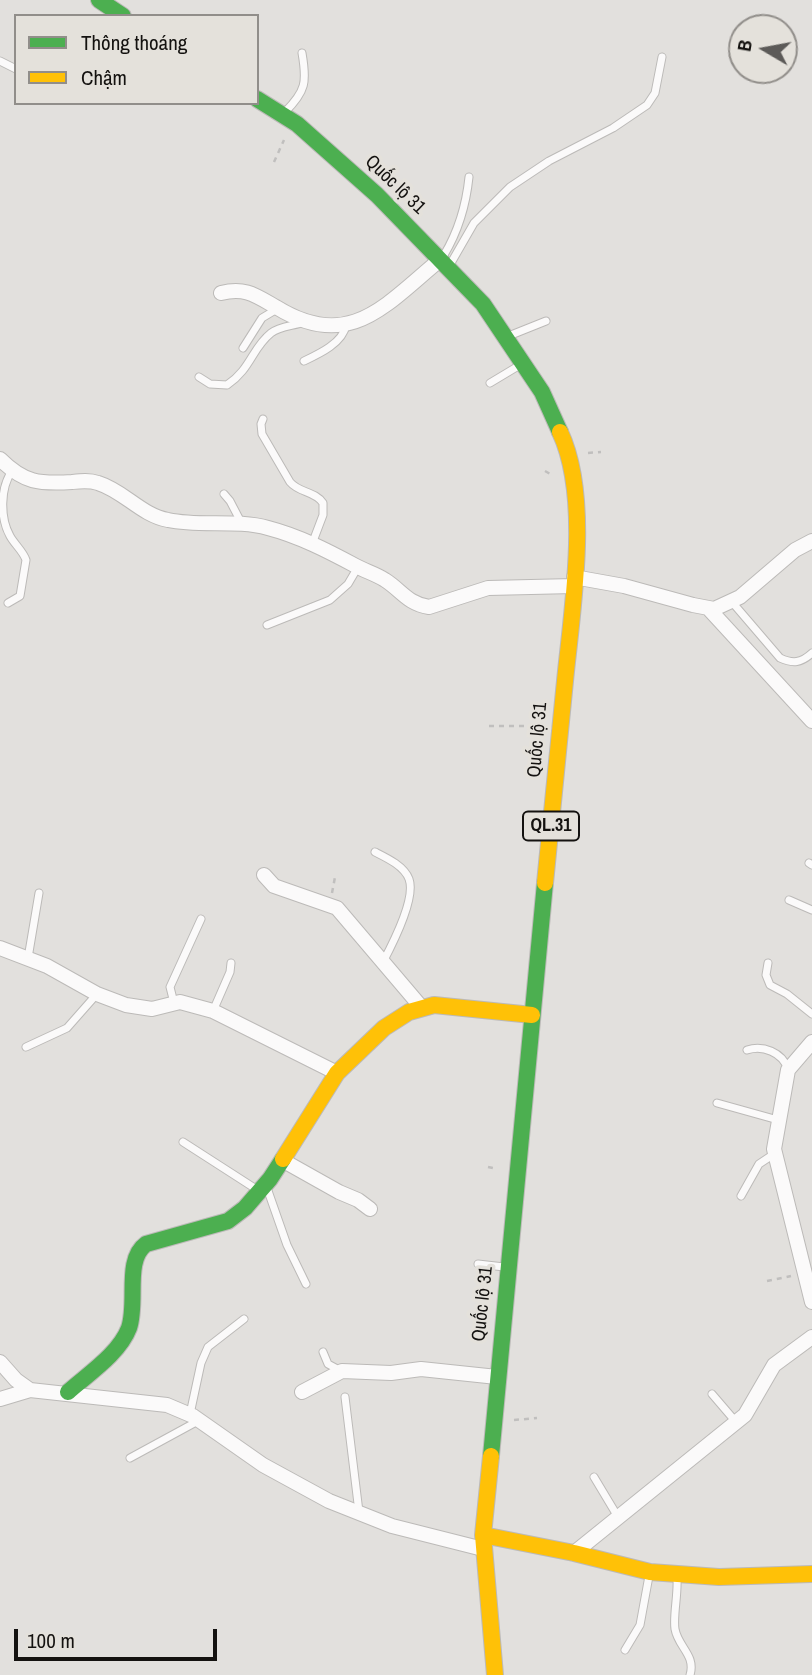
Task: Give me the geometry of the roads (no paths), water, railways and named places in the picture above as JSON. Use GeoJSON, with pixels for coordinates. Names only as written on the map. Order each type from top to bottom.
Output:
{"type":"FeatureCollection","features":[{"type":"Feature","properties":{"kind":"main road"},"geometry":{"type":"LineString","coordinates":[[99,0],[120,14]]}},
{"type":"Feature","properties":{"kind":"main road","name":"Quốc lộ 31"},"geometry":{"type":"LineString","coordinates":[[259,100],[289,120],[377,195],[483,304],[542,392],[564,438],[573,477],[576,516],[574,582],[483,1542],[495,1675]]}},
{"type":"Feature","properties":{"kind":"main road"},"geometry":{"type":"LineString","coordinates":[[68,1392],[112,1353],[128,1330],[133,1309],[134,1260],[138,1250],[146,1244],[228,1221],[245,1208],[282,1160],[337,1073],[384,1028],[422,1007],[448,1005],[532,1016]]}},
{"type":"Feature","properties":{"kind":"main road"},"geometry":{"type":"LineString","coordinates":[[483,1542],[574,1553],[650,1572],[677,1575],[719,1577],[812,1574]]}},
{"type":"Feature","properties":{"kind":"street"},"geometry":{"type":"LineString","coordinates":[[221,293],[240,289],[305,322],[346,325],[358,323],[372,315],[445,263]]}},
{"type":"Feature","properties":{"kind":"street"},"geometry":{"type":"LineString","coordinates":[[0,459],[7,472],[27,480],[99,483],[154,517],[169,521],[265,527],[312,545],[387,581],[411,603],[429,607],[488,588],[574,582],[624,586],[709,609],[732,602],[750,590],[795,550],[812,541]]}},
{"type":"Feature","properties":{"kind":"street"},"geometry":{"type":"LineString","coordinates":[[709,609],[812,721]]}},
{"type":"Feature","properties":{"kind":"street"},"geometry":{"type":"LineString","coordinates":[[264,875],[274,886],[329,904],[344,914],[422,1007]]}},
{"type":"Feature","properties":{"kind":"street"},"geometry":{"type":"LineString","coordinates":[[1,949],[47,966],[97,994],[145,1009],[174,1003],[193,1004],[213,1011],[337,1073]]}},
{"type":"Feature","properties":{"kind":"street"},"geometry":{"type":"LineString","coordinates":[[811,1297],[774,1154],[788,1070],[812,1042]]}},
{"type":"Feature","properties":{"kind":"street"},"geometry":{"type":"LineString","coordinates":[[282,1160],[370,1209]]}},
{"type":"Feature","properties":{"kind":"street"},"geometry":{"type":"LineString","coordinates":[[574,1553],[736,1422],[749,1410],[774,1365],[812,1337]]}},
{"type":"Feature","properties":{"kind":"street"},"geometry":{"type":"LineString","coordinates":[[0,1362],[16,1380],[30,1390]]}},
{"type":"Feature","properties":{"kind":"street"},"geometry":{"type":"LineString","coordinates":[[302,1392],[342,1371],[378,1374],[422,1369],[497,1377]]}},
{"type":"Feature","properties":{"kind":"street"},"geometry":{"type":"LineString","coordinates":[[0,1399],[30,1390],[68,1392],[167,1405],[194,1418],[263,1465],[312,1492],[359,1513],[427,1536],[483,1542]]}},
{"type":"Feature","properties":{"kind":"lane"},"geometry":{"type":"LineString","coordinates":[[289,120],[304,89],[306,75],[302,53]]}},
{"type":"Feature","properties":{"kind":"lane"},"geometry":{"type":"LineString","coordinates":[[445,263],[474,223],[501,194],[549,161],[612,128],[647,105],[655,93],[662,57]]}},
{"type":"Feature","properties":{"kind":"lane"},"geometry":{"type":"LineString","coordinates":[[445,263],[466,205],[469,177]]}},
{"type":"Feature","properties":{"kind":"lane"},"geometry":{"type":"LineString","coordinates":[[243,348],[262,318],[278,309]]}},
{"type":"Feature","properties":{"kind":"lane"},"geometry":{"type":"LineString","coordinates":[[507,337],[546,321]]}},
{"type":"Feature","properties":{"kind":"lane"},"geometry":{"type":"LineString","coordinates":[[199,377],[210,384],[226,385],[246,368],[262,342],[272,332],[305,322]]}},
{"type":"Feature","properties":{"kind":"lane"},"geometry":{"type":"LineString","coordinates":[[304,360],[344,335],[346,325]]}},
{"type":"Feature","properties":{"kind":"lane"},"geometry":{"type":"LineString","coordinates":[[490,383],[524,363]]}},
{"type":"Feature","properties":{"kind":"lane"},"geometry":{"type":"LineString","coordinates":[[264,419],[261,424],[262,434],[289,482],[316,496],[323,503],[323,515],[312,545]]}},
{"type":"Feature","properties":{"kind":"lane"},"geometry":{"type":"LineString","coordinates":[[7,472],[2,488],[1,514],[8,535],[26,560],[20,596],[8,603]]}},
{"type":"Feature","properties":{"kind":"lane"},"geometry":{"type":"LineString","coordinates":[[224,494],[243,524]]}},
{"type":"Feature","properties":{"kind":"lane"},"geometry":{"type":"LineString","coordinates":[[267,625],[330,600],[348,584],[358,567]]}},
{"type":"Feature","properties":{"kind":"lane"},"geometry":{"type":"LineString","coordinates":[[732,602],[780,658],[789,663],[802,662],[812,653]]}},
{"type":"Feature","properties":{"kind":"lane"},"geometry":{"type":"LineString","coordinates":[[375,852],[399,866],[410,880],[410,891],[400,926],[383,962]]}},
{"type":"Feature","properties":{"kind":"lane"},"geometry":{"type":"LineString","coordinates":[[27,958],[39,893]]}},
{"type":"Feature","properties":{"kind":"lane"},"geometry":{"type":"LineString","coordinates":[[789,900],[812,910]]}},
{"type":"Feature","properties":{"kind":"lane"},"geometry":{"type":"LineString","coordinates":[[174,1003],[170,988],[201,919]]}},
{"type":"Feature","properties":{"kind":"lane"},"geometry":{"type":"LineString","coordinates":[[768,962],[766,975],[770,985],[787,994],[812,1014]]}},
{"type":"Feature","properties":{"kind":"lane"},"geometry":{"type":"LineString","coordinates":[[213,1011],[230,972],[231,963]]}},
{"type":"Feature","properties":{"kind":"lane"},"geometry":{"type":"LineString","coordinates":[[26,1047],[67,1028],[97,994]]}},
{"type":"Feature","properties":{"kind":"lane"},"geometry":{"type":"LineString","coordinates":[[747,1050],[756,1048],[771,1051],[783,1059],[788,1070]]}},
{"type":"Feature","properties":{"kind":"lane"},"geometry":{"type":"LineString","coordinates":[[717,1102],[778,1120]]}},
{"type":"Feature","properties":{"kind":"lane"},"geometry":{"type":"LineString","coordinates":[[183,1142],[262,1188],[272,1197],[287,1245],[306,1284]]}},
{"type":"Feature","properties":{"kind":"lane"},"geometry":{"type":"LineString","coordinates":[[741,1196],[759,1164],[774,1154]]}},
{"type":"Feature","properties":{"kind":"lane"},"geometry":{"type":"LineString","coordinates":[[478,1264],[508,1267]]}},
{"type":"Feature","properties":{"kind":"lane"},"geometry":{"type":"LineString","coordinates":[[130,1458],[194,1418],[201,1363],[208,1347],[244,1319]]}},
{"type":"Feature","properties":{"kind":"lane"},"geometry":{"type":"LineString","coordinates":[[323,1352],[327,1364],[342,1371]]}},
{"type":"Feature","properties":{"kind":"lane"},"geometry":{"type":"LineString","coordinates":[[712,1394],[736,1422]]}},
{"type":"Feature","properties":{"kind":"lane"},"geometry":{"type":"LineString","coordinates":[[345,1397],[359,1513]]}},
{"type":"Feature","properties":{"kind":"lane"},"geometry":{"type":"LineString","coordinates":[[594,1477],[618,1517]]}},
{"type":"Feature","properties":{"kind":"lane"},"geometry":{"type":"LineString","coordinates":[[625,1650],[639,1625],[650,1572]]}},
{"type":"Feature","properties":{"kind":"lane"},"geometry":{"type":"LineString","coordinates":[[677,1575],[675,1628],[692,1664],[690,1675]]}}]}
